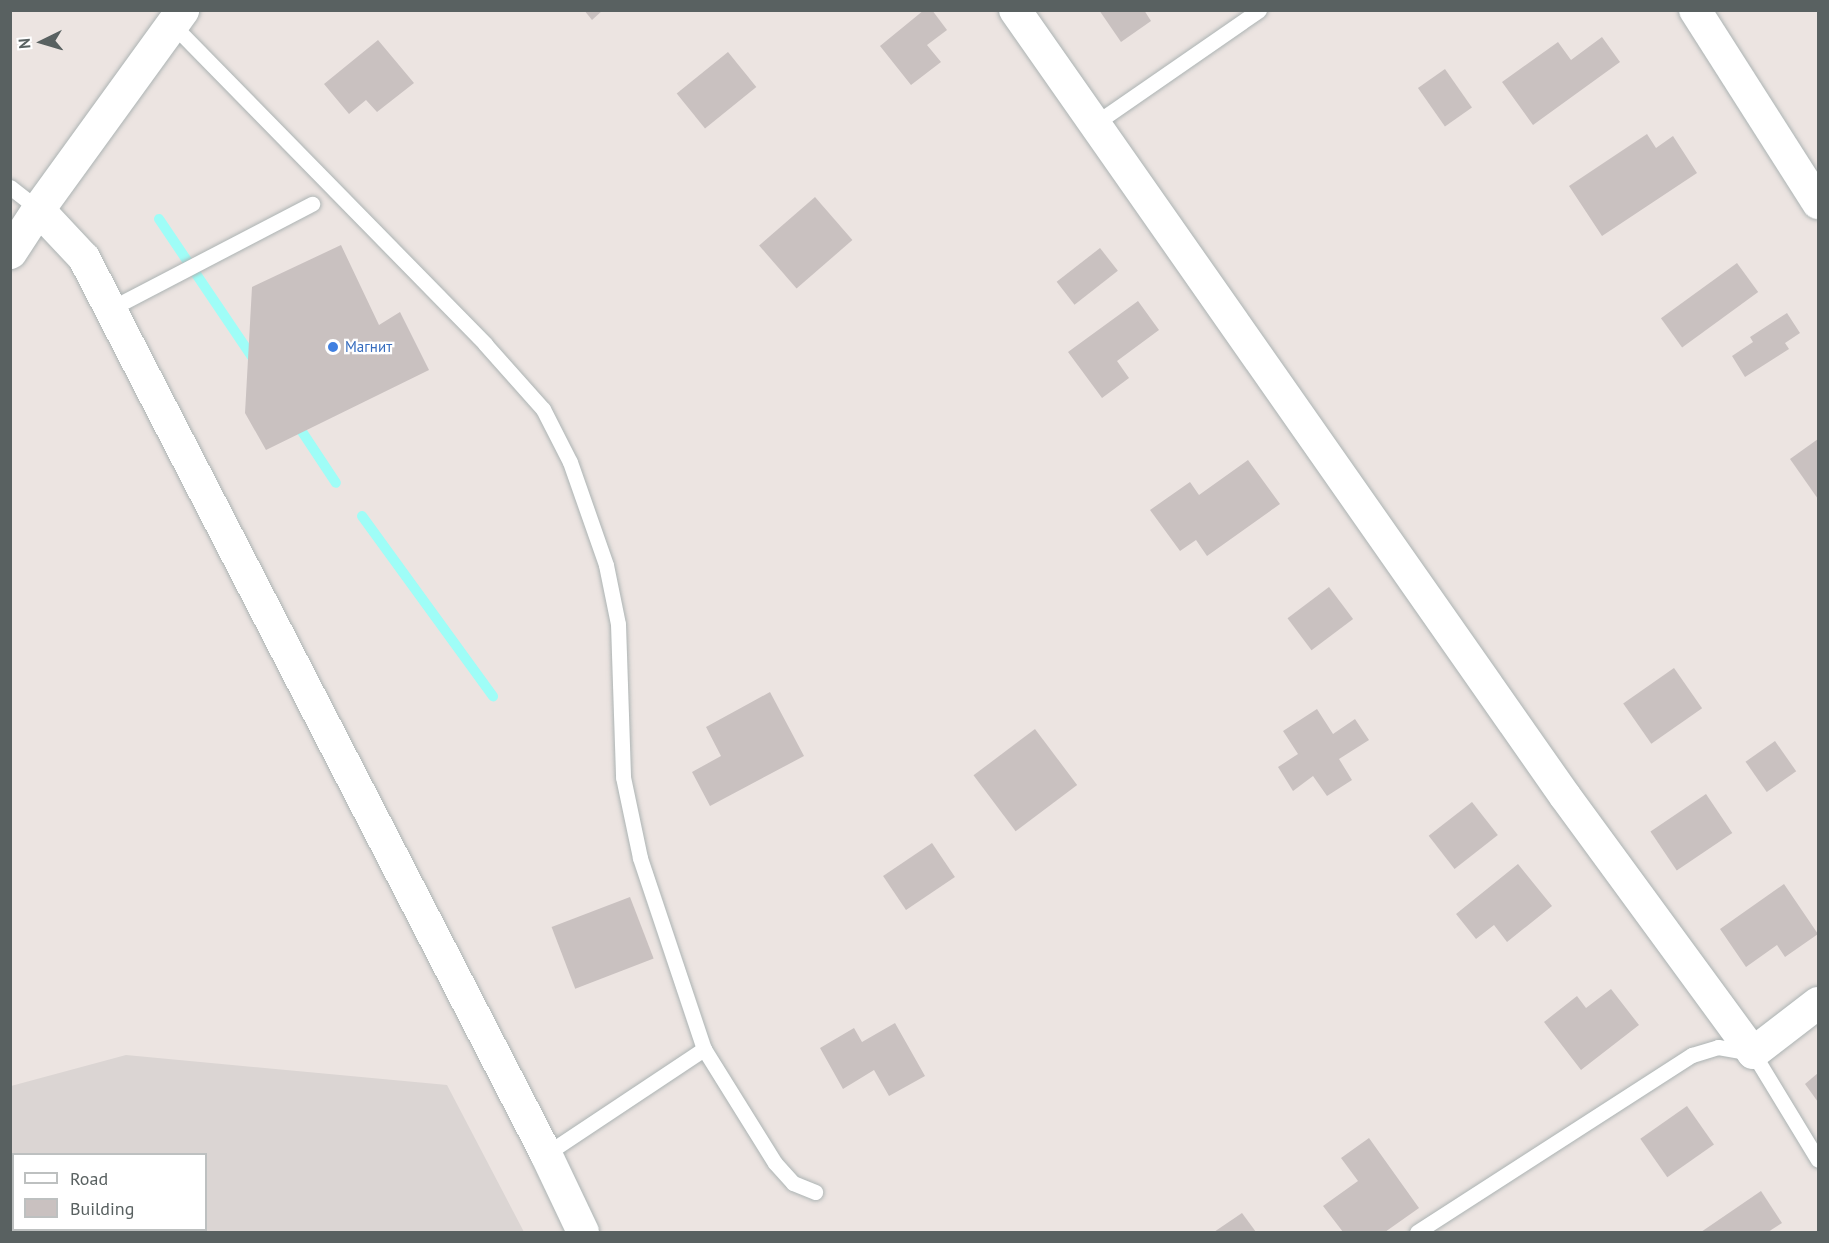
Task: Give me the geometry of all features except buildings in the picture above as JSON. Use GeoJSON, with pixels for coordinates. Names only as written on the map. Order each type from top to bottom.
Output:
{"type":"FeatureCollection","features":[{"type":"Feature","properties":{"kind":"main road"},"geometry":{"type":"LineString","coordinates":[[10,252],[38,209],[177,17]]}},
{"type":"Feature","properties":{"kind":"street"},"geometry":{"type":"LineString","coordinates":[[1015,10],[1093,125],[1558,786],[1753,1053],[1818,1003]]}},
{"type":"Feature","properties":{"kind":"street"},"geometry":{"type":"LineString","coordinates":[[1695,10],[1818,203]]}},
{"type":"Feature","properties":{"kind":"street"},"geometry":{"type":"LineString","coordinates":[[38,209],[84,258],[546,1154],[583,1233]]}},
{"type":"Feature","properties":{"kind":"lane"},"geometry":{"type":"LineString","coordinates":[[1093,125],[1259,10]]}},
{"type":"Feature","properties":{"kind":"lane"},"geometry":{"type":"LineString","coordinates":[[177,17],[485,344],[543,409],[570,462],[606,565],[618,624],[623,777],[640,858],[704,1049],[775,1163],[794,1183],[815,1192]]}},
{"type":"Feature","properties":{"kind":"lane"},"geometry":{"type":"LineString","coordinates":[[10,187],[38,209]]}},
{"type":"Feature","properties":{"kind":"lane"},"geometry":{"type":"LineString","coordinates":[[110,309],[312,204]]}},
{"type":"Feature","properties":{"kind":"lane"},"geometry":{"type":"LineString","coordinates":[[1417,1233],[1692,1055],[1718,1047],[1753,1053],[1818,1160]]}},
{"type":"Feature","properties":{"kind":"lane"},"geometry":{"type":"LineString","coordinates":[[546,1154],[704,1049]]}},
{"type":"Feature","properties":{"kind":"shaded area"},"geometry":{"type":"Polygon","coordinates":[[[126,1055],[447,1085],[524,1232],[11,1232],[11,1086],[126,1055]]]}},
{"type":"Feature","properties":{"kind":"waterway"},"geometry":{"type":"LineString","coordinates":[[159,219],[256,363]]}},
{"type":"Feature","properties":{"kind":"waterway"},"geometry":{"type":"LineString","coordinates":[[295,421],[336,483]]}},
{"type":"Feature","properties":{"kind":"waterway"},"geometry":{"type":"LineString","coordinates":[[362,516],[493,696]]}},
{"type":"Feature","properties":{"kind":"place","name":"Магнит"},"geometry":{"type":"Point","coordinates":[333,347]}}]}
